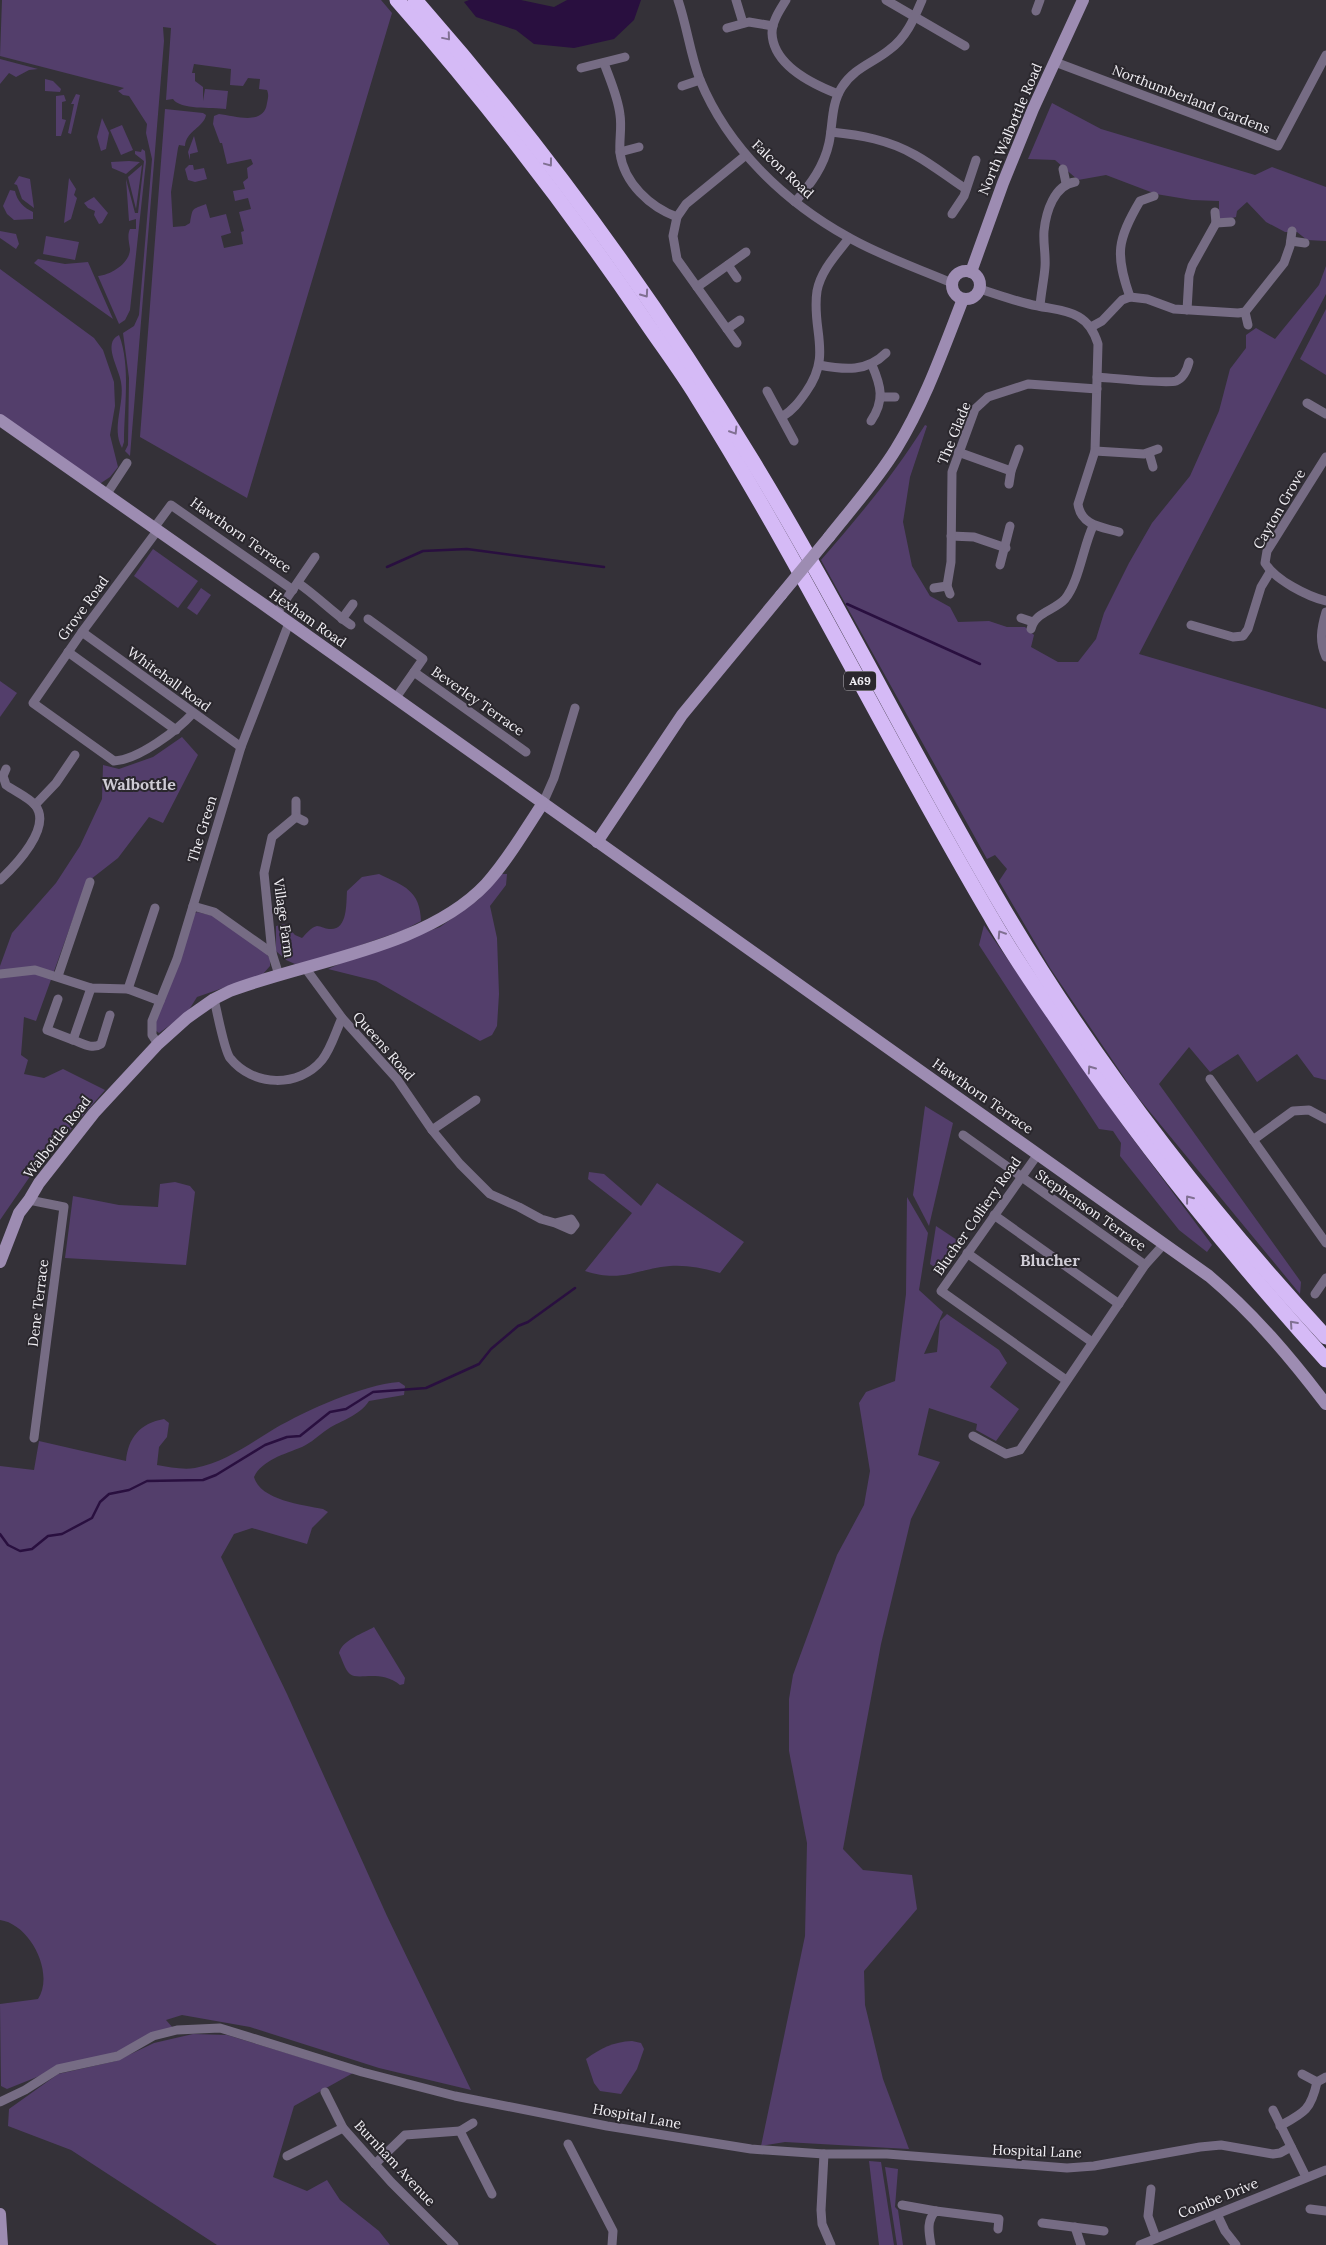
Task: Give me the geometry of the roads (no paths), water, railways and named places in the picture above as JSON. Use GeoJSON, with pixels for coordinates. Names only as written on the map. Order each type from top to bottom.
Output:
{"type":"FeatureCollection","features":[{"type":"Feature","properties":{"kind":"highway","name":"A69"},"geometry":{"type":"LineString","coordinates":[[397,0],[470,86],[565,206],[695,394],[784,543],[992,920],[1078,1050],[1122,1112],[1208,1224],[1277,1306],[1326,1360]]}},
{"type":"Feature","properties":{"kind":"highway","name":"A69"},"geometry":{"type":"LineString","coordinates":[[415,0],[482,78],[576,199],[626,266],[706,386],[796,535],[940,799],[1004,911],[1100,1058],[1178,1163],[1224,1220],[1326,1337]]}},
{"type":"Feature","properties":{"kind":"street","name":"Falcon Road"},"geometry":{"type":"LineString","coordinates":[[678,0],[700,80],[719,118],[746,155],[795,202],[849,238],[952,283]]}},
{"type":"Feature","properties":{"kind":"street"},"geometry":{"type":"LineString","coordinates":[[736,0],[744,23]]}},
{"type":"Feature","properties":{"kind":"street"},"geometry":{"type":"LineString","coordinates":[[786,0],[773,26],[773,39],[784,60],[808,80],[838,94]]}},
{"type":"Feature","properties":{"kind":"street"},"geometry":{"type":"LineString","coordinates":[[886,0],[966,46]]}},
{"type":"Feature","properties":{"kind":"street"},"geometry":{"type":"LineString","coordinates":[[795,202],[819,170],[827,151],[838,94],[854,73],[898,43],[915,17],[922,0]]}},
{"type":"Feature","properties":{"kind":"street"},"geometry":{"type":"LineString","coordinates":[[1036,11],[1040,0]]}},
{"type":"Feature","properties":{"kind":"street","name":"North Walbottle Road"},"geometry":{"type":"LineString","coordinates":[[971,272],[1003,183],[1083,0]]}},
{"type":"Feature","properties":{"kind":"street"},"geometry":{"type":"LineString","coordinates":[[727,28],[755,22],[773,26]]}},
{"type":"Feature","properties":{"kind":"street","name":"Northumberland Gardens"},"geometry":{"type":"LineString","coordinates":[[1055,62],[1278,146],[1326,55]]}},
{"type":"Feature","properties":{"kind":"street"},"geometry":{"type":"LineString","coordinates":[[581,68],[625,57]]}},
{"type":"Feature","properties":{"kind":"street"},"geometry":{"type":"LineString","coordinates":[[604,63],[619,106],[620,152],[625,168],[647,200],[665,212],[677,217]]}},
{"type":"Feature","properties":{"kind":"street"},"geometry":{"type":"LineString","coordinates":[[682,86],[700,80]]}},
{"type":"Feature","properties":{"kind":"street"},"geometry":{"type":"LineString","coordinates":[[831,132],[867,136],[893,144],[917,156],[966,189]]}},
{"type":"Feature","properties":{"kind":"street"},"geometry":{"type":"LineString","coordinates":[[620,152],[639,147]]}},
{"type":"Feature","properties":{"kind":"street"},"geometry":{"type":"LineString","coordinates":[[737,343],[681,267],[674,252],[673,236],[677,217],[692,199],[746,155]]}},
{"type":"Feature","properties":{"kind":"street"},"geometry":{"type":"LineString","coordinates":[[952,214],[961,203],[976,160]]}},
{"type":"Feature","properties":{"kind":"street"},"geometry":{"type":"LineString","coordinates":[[1040,306],[1045,266],[1045,224],[1054,197],[1071,182],[1062,169]]}},
{"type":"Feature","properties":{"kind":"street"},"geometry":{"type":"LineString","coordinates":[[1137,190],[1143,199]]}},
{"type":"Feature","properties":{"kind":"street"},"geometry":{"type":"LineString","coordinates":[[1130,297],[1121,272],[1119,258],[1122,236],[1143,199],[1154,196]]}},
{"type":"Feature","properties":{"kind":"street"},"geometry":{"type":"LineString","coordinates":[[1187,310],[1189,276],[1192,266],[1216,223],[1215,212]]}},
{"type":"Feature","properties":{"kind":"street"},"geometry":{"type":"LineString","coordinates":[[1216,223],[1231,222]]}},
{"type":"Feature","properties":{"kind":"street"},"geometry":{"type":"LineString","coordinates":[[1091,326],[1102,321],[1122,300],[1130,297],[1146,299],[1162,306],[1187,310],[1245,312],[1279,271],[1288,255],[1292,231]]}},
{"type":"Feature","properties":{"kind":"street"},"geometry":{"type":"LineString","coordinates":[[782,417],[797,405],[815,378],[820,365],[817,291],[826,269],[849,238]]}},
{"type":"Feature","properties":{"kind":"street"},"geometry":{"type":"LineString","coordinates":[[1291,241],[1305,243]]}},
{"type":"Feature","properties":{"kind":"street"},"geometry":{"type":"LineString","coordinates":[[697,287],[746,252]]}},
{"type":"Feature","properties":{"kind":"street"},"geometry":{"type":"LineString","coordinates":[[728,265],[737,278]]}},
{"type":"Feature","properties":{"kind":"street"},"geometry":{"type":"LineString","coordinates":[[961,272],[971,272],[979,278],[980,289],[974,298],[963,299],[955,293],[952,283],[961,272]]}},
{"type":"Feature","properties":{"kind":"street"},"geometry":{"type":"LineString","coordinates":[[980,289],[1074,314],[1091,326],[1098,344],[1095,450],[1078,504],[1079,512],[1093,526],[1119,532]]}},
{"type":"Feature","properties":{"kind":"street"},"geometry":{"type":"LineString","coordinates":[[597,842],[682,715],[716,671],[865,493],[896,449],[932,379],[963,299]]}},
{"type":"Feature","properties":{"kind":"street"},"geometry":{"type":"LineString","coordinates":[[1245,312],[1248,325]]}},
{"type":"Feature","properties":{"kind":"street"},"geometry":{"type":"LineString","coordinates":[[728,329],[740,320]]}},
{"type":"Feature","properties":{"kind":"street"},"geometry":{"type":"LineString","coordinates":[[820,365],[842,368],[864,367],[872,364],[886,352]]}},
{"type":"Feature","properties":{"kind":"street"},"geometry":{"type":"LineString","coordinates":[[1097,377],[1170,382],[1182,377],[1189,362]]}},
{"type":"Feature","properties":{"kind":"street"},"geometry":{"type":"LineString","coordinates":[[871,421],[879,407],[881,397],[879,380],[872,364]]}},
{"type":"Feature","properties":{"kind":"street","name":"The Glade"},"geometry":{"type":"LineString","coordinates":[[934,588],[948,590],[951,562],[950,484],[958,452],[976,409],[988,397],[1028,384],[1097,389]]}},
{"type":"Feature","properties":{"kind":"street"},"geometry":{"type":"LineString","coordinates":[[767,391],[794,441]]}},
{"type":"Feature","properties":{"kind":"street"},"geometry":{"type":"LineString","coordinates":[[881,397],[895,397]]}},
{"type":"Feature","properties":{"kind":"street"},"geometry":{"type":"LineString","coordinates":[[1307,403],[1326,414]]}},
{"type":"Feature","properties":{"kind":"street","name":"Hexham Road"},"geometry":{"type":"LineString","coordinates":[[0,420],[597,842]]}},
{"type":"Feature","properties":{"kind":"street"},"geometry":{"type":"LineString","coordinates":[[1095,450],[1149,453],[1158,448]]}},
{"type":"Feature","properties":{"kind":"street"},"geometry":{"type":"LineString","coordinates":[[1009,484],[1010,471],[1019,449]]}},
{"type":"Feature","properties":{"kind":"street"},"geometry":{"type":"LineString","coordinates":[[958,452],[1010,471]]}},
{"type":"Feature","properties":{"kind":"street"},"geometry":{"type":"LineString","coordinates":[[1149,453],[1154,467]]}},
{"type":"Feature","properties":{"kind":"street","name":"Cayton Grove"},"geometry":{"type":"LineString","coordinates":[[1270,572],[1264,563],[1267,552],[1326,457]]}},
{"type":"Feature","properties":{"kind":"street"},"geometry":{"type":"LineString","coordinates":[[106,495],[127,463]]}},
{"type":"Feature","properties":{"kind":"street","name":"Hawthorn Terrace"},"geometry":{"type":"LineString","coordinates":[[155,529],[171,504],[295,587]]}},
{"type":"Feature","properties":{"kind":"street"},"geometry":{"type":"LineString","coordinates":[[1000,565],[1006,548],[1010,526]]}},
{"type":"Feature","properties":{"kind":"street"},"geometry":{"type":"LineString","coordinates":[[1021,618],[1032,626],[1039,616],[1064,599],[1072,588],[1093,526]]}},
{"type":"Feature","properties":{"kind":"street","name":"Grove Road"},"geometry":{"type":"LineString","coordinates":[[155,529],[33,703],[114,761],[144,750],[176,730]]}},
{"type":"Feature","properties":{"kind":"street"},"geometry":{"type":"LineString","coordinates":[[951,536],[974,536],[1006,548]]}},
{"type":"Feature","properties":{"kind":"street"},"geometry":{"type":"LineString","coordinates":[[276,614],[315,557]]}},
{"type":"Feature","properties":{"kind":"street"},"geometry":{"type":"LineString","coordinates":[[1191,625],[1233,637],[1243,636],[1248,630],[1261,586],[1270,572],[1313,598],[1326,601]]}},
{"type":"Feature","properties":{"kind":"street"},"geometry":{"type":"LineString","coordinates":[[295,587],[320,599],[334,614],[351,625]]}},
{"type":"Feature","properties":{"kind":"street"},"geometry":{"type":"LineString","coordinates":[[342,619],[353,604]]}},
{"type":"Feature","properties":{"kind":"street"},"geometry":{"type":"LineString","coordinates":[[1326,612],[1320,632],[1322,647],[1326,657]]}},
{"type":"Feature","properties":{"kind":"street"},"geometry":{"type":"LineString","coordinates":[[368,619],[423,659],[395,699]]}},
{"type":"Feature","properties":{"kind":"street","name":"The Green"},"geometry":{"type":"LineString","coordinates":[[158,1044],[152,1034],[152,1021],[177,959],[241,747],[289,623]]}},
{"type":"Feature","properties":{"kind":"street","name":"Whitehall Road"},"geometry":{"type":"LineString","coordinates":[[82,632],[241,747]]}},
{"type":"Feature","properties":{"kind":"street"},"geometry":{"type":"LineString","coordinates":[[68,652],[176,730],[193,713]]}},
{"type":"Feature","properties":{"kind":"street","name":"Beverley Terrace"},"geometry":{"type":"LineString","coordinates":[[414,672],[526,752]]}},
{"type":"Feature","properties":{"kind":"street"},"geometry":{"type":"LineString","coordinates":[[342,1018],[323,1058],[311,1071],[291,1080],[269,1081],[247,1073],[229,1058],[214,999],[252,982],[306,969],[405,935],[436,920],[469,899],[494,873],[543,804],[554,778],[575,708]]}},
{"type":"Feature","properties":{"kind":"street"},"geometry":{"type":"LineString","coordinates":[[35,805],[56,782],[75,755]]}},
{"type":"Feature","properties":{"kind":"street"},"geometry":{"type":"LineString","coordinates":[[0,880],[19,862],[34,839],[39,824],[35,805],[6,785],[3,776],[6,769]]}},
{"type":"Feature","properties":{"kind":"street","name":"Village Farm"},"geometry":{"type":"LineString","coordinates":[[279,975],[272,953],[264,873],[272,837],[300,819],[296,801]]}},
{"type":"Feature","properties":{"kind":"street","name":"Hawthorn Terrace"},"geometry":{"type":"LineString","coordinates":[[597,842],[1209,1276],[1240,1302],[1290,1357],[1326,1404]]}},
{"type":"Feature","properties":{"kind":"street"},"geometry":{"type":"LineString","coordinates":[[58,976],[90,882]]}},
{"type":"Feature","properties":{"kind":"street"},"geometry":{"type":"LineString","coordinates":[[193,906],[214,912],[272,953]]}},
{"type":"Feature","properties":{"kind":"street"},"geometry":{"type":"LineString","coordinates":[[128,989],[155,908]]}},
{"type":"Feature","properties":{"kind":"street","name":"Queens Road"},"geometry":{"type":"LineString","coordinates":[[306,969],[342,1018],[397,1079],[432,1130],[460,1164],[490,1194],[541,1219],[555,1223]]}},
{"type":"Feature","properties":{"kind":"street"},"geometry":{"type":"LineString","coordinates":[[0,974],[35,970],[91,988],[128,989],[160,1001]]}},
{"type":"Feature","properties":{"kind":"street"},"geometry":{"type":"LineString","coordinates":[[73,1040],[91,988]]}},
{"type":"Feature","properties":{"kind":"street"},"geometry":{"type":"LineString","coordinates":[[58,999],[47,1030],[73,1040],[94,1047],[98,1046],[101,1044],[111,1019]]}},
{"type":"Feature","properties":{"kind":"street","name":"Walbottle Road"},"geometry":{"type":"LineString","coordinates":[[0,1262],[19,1212],[29,1200],[39,1182],[94,1113],[158,1044],[187,1018],[214,999]]}},
{"type":"Feature","properties":{"kind":"street"},"geometry":{"type":"LineString","coordinates":[[1210,1079],[1326,1243]]}},
{"type":"Feature","properties":{"kind":"street"},"geometry":{"type":"LineString","coordinates":[[432,1130],[476,1100]]}},
{"type":"Feature","properties":{"kind":"street"},"geometry":{"type":"LineString","coordinates":[[1252,1140],[1294,1111],[1309,1110],[1326,1119]]}},
{"type":"Feature","properties":{"kind":"street","name":"Stephenson Terrace"},"geometry":{"type":"LineString","coordinates":[[962,1135],[1145,1265]]}},
{"type":"Feature","properties":{"kind":"street","name":"Blucher Colliery Road"},"geometry":{"type":"LineString","coordinates":[[1038,1154],[941,1291],[1066,1380]]}},
{"type":"Feature","properties":{"kind":"street","name":"Dene Terrace"},"geometry":{"type":"LineString","coordinates":[[29,1200],[64,1208],[34,1438]]}},
{"type":"Feature","properties":{"kind":"street"},"geometry":{"type":"LineString","coordinates":[[994,1215],[1118,1304]]}},
{"type":"Feature","properties":{"kind":"street"},"geometry":{"type":"LineString","coordinates":[[973,1436],[1006,1454],[1020,1450],[1145,1265],[1164,1244]]}},
{"type":"Feature","properties":{"kind":"street"},"geometry":{"type":"LineString","coordinates":[[968,1253],[1092,1342]]}},
{"type":"Feature","properties":{"kind":"street"},"geometry":{"type":"LineString","coordinates":[[1315,1294],[1326,1278]]}},
{"type":"Feature","properties":{"kind":"street","name":"Hospital Lane"},"geometry":{"type":"LineString","coordinates":[[0,2102],[25,2090],[58,2070],[118,2056],[153,2036],[177,2030],[220,2028],[362,2072],[455,2096],[607,2126],[751,2149],[824,2154],[887,2154],[1067,2168],[1094,2166],[1200,2147],[1220,2146],[1273,2154],[1280,2153],[1291,2147]]}},
{"type":"Feature","properties":{"kind":"street"},"geometry":{"type":"LineString","coordinates":[[1302,2074],[1317,2082]]}},
{"type":"Feature","properties":{"kind":"street"},"geometry":{"type":"LineString","coordinates":[[1280,2126],[1306,2110],[1313,2100],[1317,2082],[1326,2077]]}},
{"type":"Feature","properties":{"kind":"street","name":"Burnham Avenue"},"geometry":{"type":"LineString","coordinates":[[325,2092],[343,2128],[375,2164],[454,2245]]}},
{"type":"Feature","properties":{"kind":"street"},"geometry":{"type":"LineString","coordinates":[[1273,2110],[1306,2177],[1326,2170]]}},
{"type":"Feature","properties":{"kind":"street"},"geometry":{"type":"LineString","coordinates":[[375,2164],[405,2135],[460,2131],[473,2123]]}},
{"type":"Feature","properties":{"kind":"street"},"geometry":{"type":"LineString","coordinates":[[287,2156],[343,2128]]}},
{"type":"Feature","properties":{"kind":"street"},"geometry":{"type":"LineString","coordinates":[[460,2131],[492,2194]]}},
{"type":"Feature","properties":{"kind":"street"},"geometry":{"type":"LineString","coordinates":[[568,2144],[613,2231],[612,2245]]}},
{"type":"Feature","properties":{"kind":"street"},"geometry":{"type":"LineString","coordinates":[[824,2154],[822,2224],[831,2245]]}},
{"type":"Feature","properties":{"kind":"street","name":"Combe Drive"},"geometry":{"type":"LineString","coordinates":[[1140,2245],[1306,2177]]}},
{"type":"Feature","properties":{"kind":"street"},"geometry":{"type":"LineString","coordinates":[[1151,2189],[1148,2216],[1156,2238]]}},
{"type":"Feature","properties":{"kind":"street"},"geometry":{"type":"LineString","coordinates":[[902,2205],[999,2219],[998,2229]]}},
{"type":"Feature","properties":{"kind":"street"},"geometry":{"type":"LineString","coordinates":[[1310,2209],[1326,2212]]}},
{"type":"Feature","properties":{"kind":"street"},"geometry":{"type":"LineString","coordinates":[[931,2245],[929,2224],[931,2216],[936,2211]]}},
{"type":"Feature","properties":{"kind":"street"},"geometry":{"type":"LineString","coordinates":[[0,2214],[2,2245]]}},
{"type":"Feature","properties":{"kind":"street"},"geometry":{"type":"LineString","coordinates":[[1217,2214],[1225,2231],[1236,2245]]}},
{"type":"Feature","properties":{"kind":"street"},"geometry":{"type":"LineString","coordinates":[[1042,2223],[1104,2231]]}},
{"type":"Feature","properties":{"kind":"street"},"geometry":{"type":"LineString","coordinates":[[1075,2227],[1081,2245]]}},
{"type":"Feature","properties":{"kind":"waterway"},"geometry":{"type":"LineString","coordinates":[[387,567],[423,551],[467,549],[604,567]]}},
{"type":"Feature","properties":{"kind":"waterway"},"geometry":{"type":"LineString","coordinates":[[847,604],[980,664]]}},
{"type":"Feature","properties":{"kind":"waterway"},"geometry":{"type":"LineString","coordinates":[[0,1534],[8,1545],[20,1551],[32,1549],[48,1536],[62,1534],[92,1518],[100,1502],[109,1494],[129,1490],[147,1481],[203,1480],[216,1475],[265,1445],[287,1437],[300,1436],[330,1412],[346,1409],[373,1392],[426,1388],[479,1364],[491,1349],[518,1326],[528,1322],[575,1288]]}},
{"type":"Feature","properties":{"kind":"district","name":"Walbottle"},"geometry":{"type":"Point","coordinates":[139,784]}},
{"type":"Feature","properties":{"kind":"district","name":"Blucher"},"geometry":{"type":"Point","coordinates":[1050,1260]}}]}
